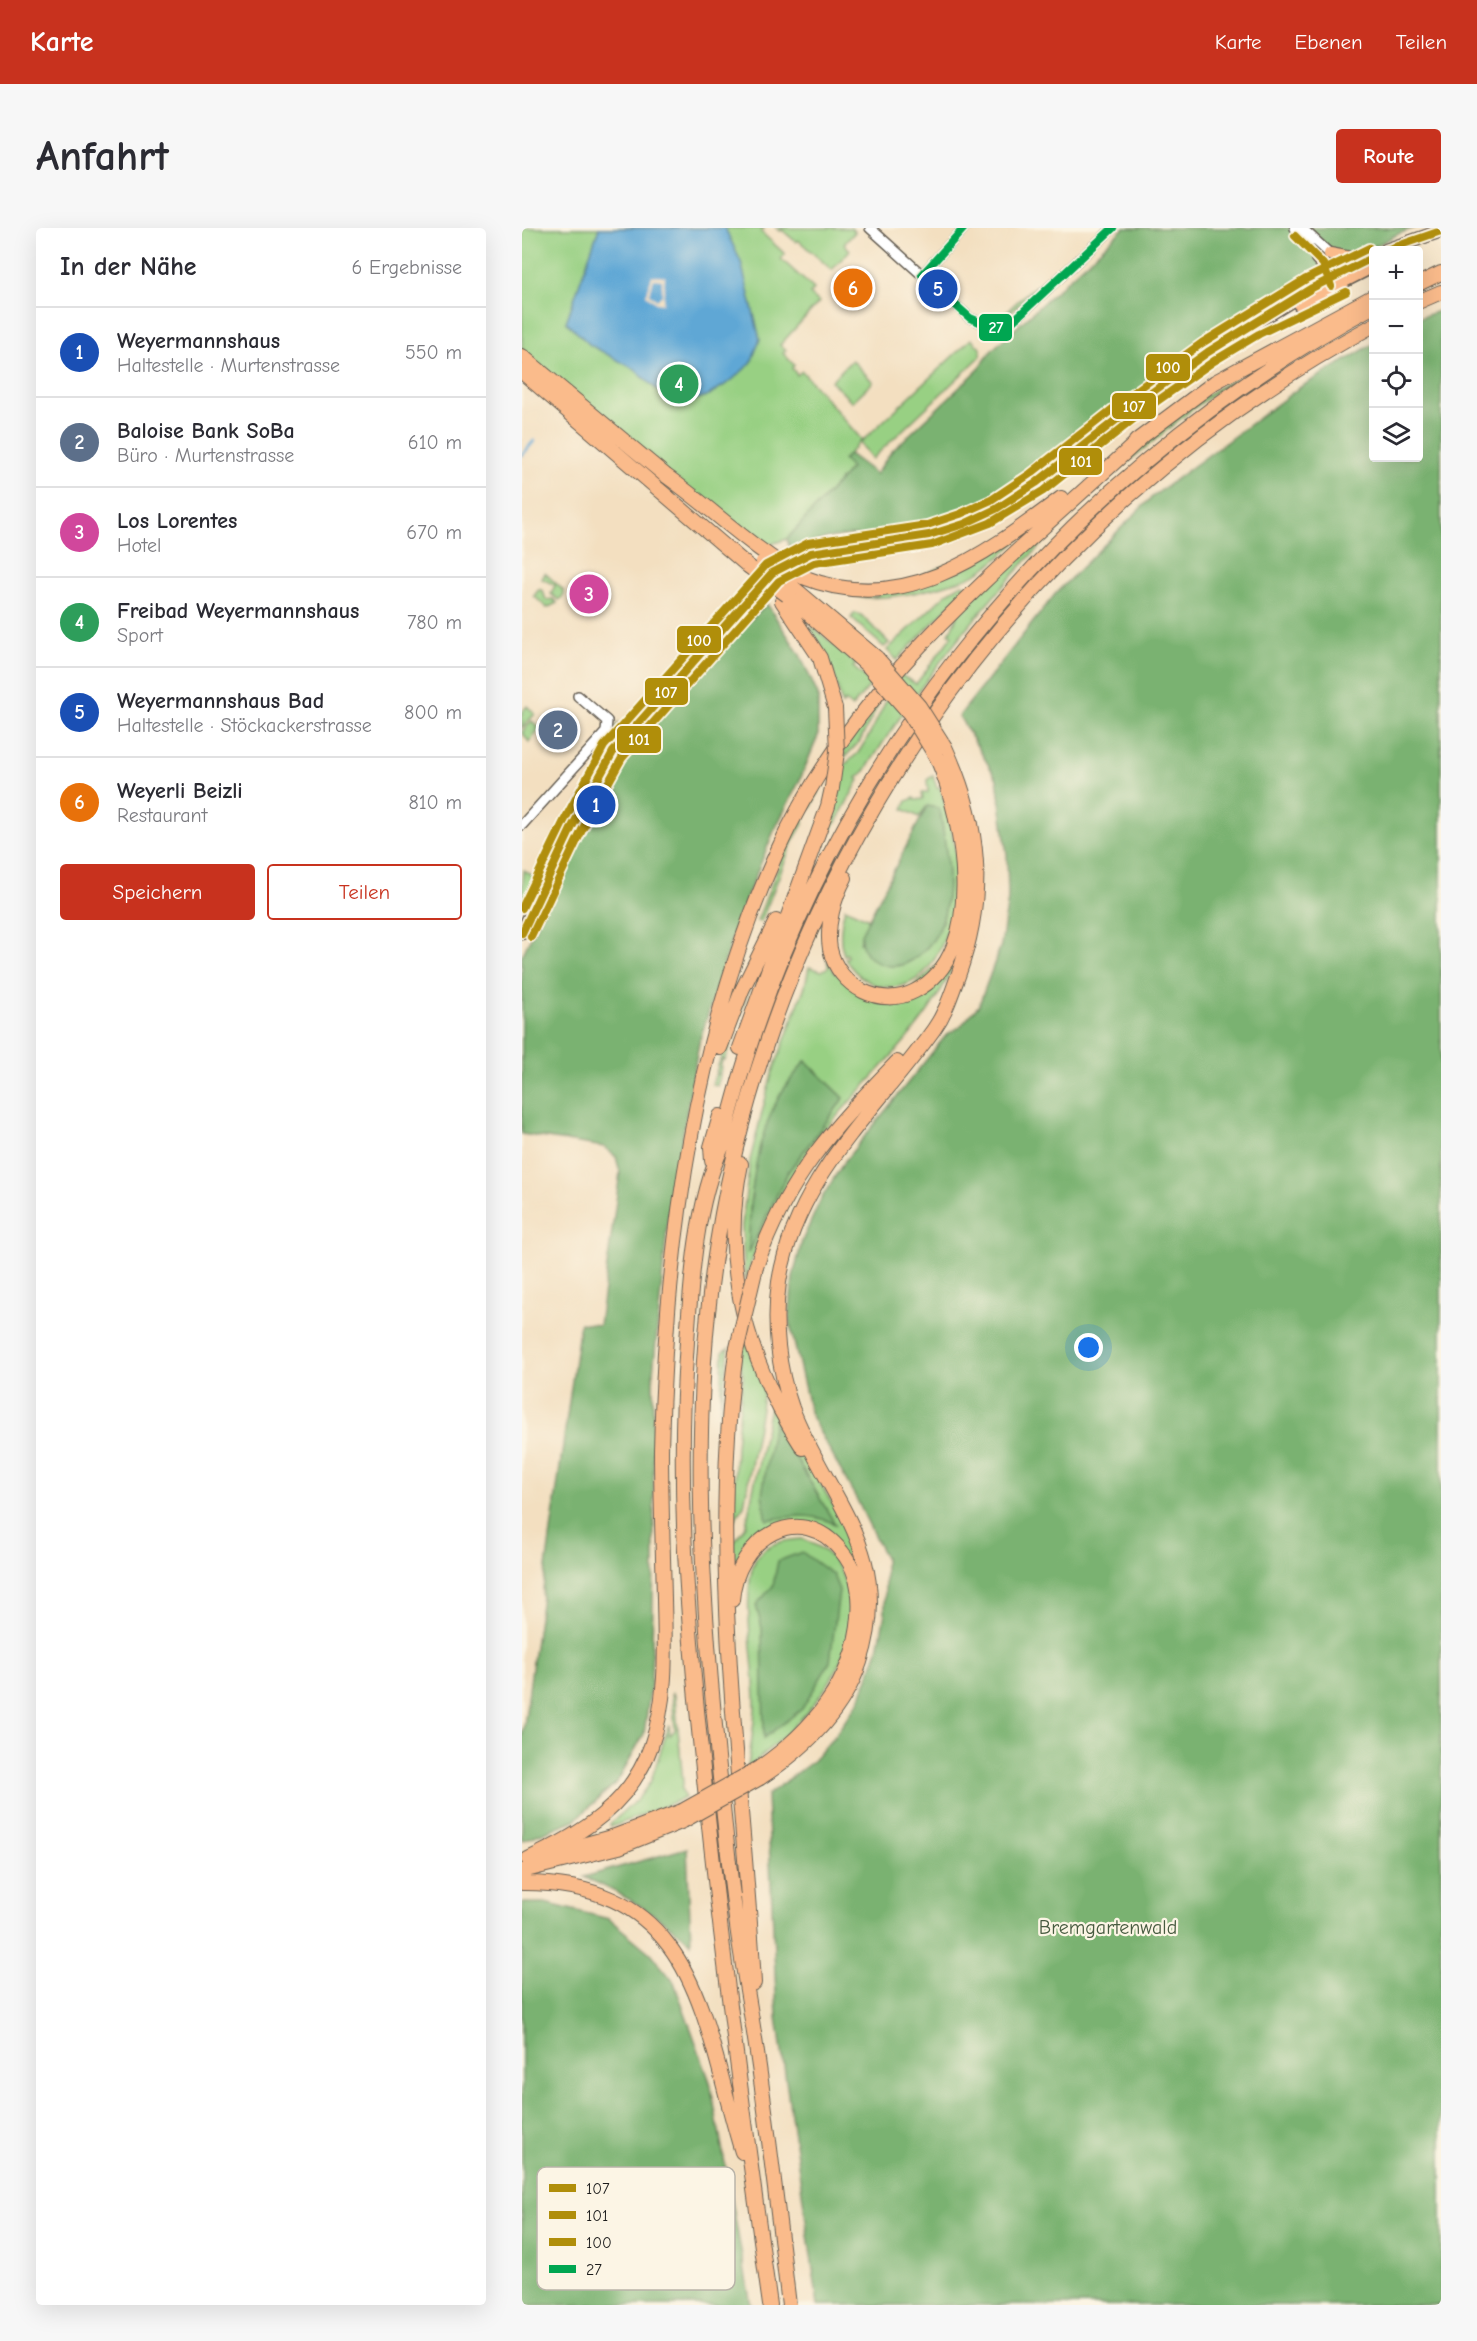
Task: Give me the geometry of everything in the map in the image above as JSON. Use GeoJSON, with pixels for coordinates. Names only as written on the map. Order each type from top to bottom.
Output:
{"type":"FeatureCollection","features":[{"type":"Feature","properties":{"kind":"highway"},"geometry":{"type":"LineString","coordinates":[[1423,273],[1441,266]]}},
{"type":"Feature","properties":{"kind":"highway"},"geometry":{"type":"LineString","coordinates":[[1423,282],[1441,273]]}},
{"type":"Feature","properties":{"kind":"highway"},"geometry":{"type":"LineString","coordinates":[[1423,300],[1441,292]]}},
{"type":"Feature","properties":{"kind":"highway"},"geometry":{"type":"LineString","coordinates":[[522,372],[748,566],[791,590],[829,586],[859,591],[892,590],[934,578],[971,559],[1019,528],[1215,382],[1369,299]]}},
{"type":"Feature","properties":{"kind":"highway"},"geometry":{"type":"LineString","coordinates":[[770,2305],[709,1838],[690,1658],[683,1539],[682,1426],[687,1330],[698,1243],[713,1166],[722,1147],[759,1017],[815,884],[874,775],[960,650],[1041,558],[1093,506],[1148,458],[1253,378],[1369,309]]}},
{"type":"Feature","properties":{"kind":"highway"},"geometry":{"type":"LineString","coordinates":[[789,2305],[758,2057],[736,1926],[706,1628],[700,1476],[704,1359],[716,1246],[734,1157],[783,1001],[820,910],[880,798],[913,745],[973,661],[1020,605],[1082,538],[1158,471],[1224,418],[1297,369],[1369,328]]}},
{"type":"Feature","properties":{"kind":"highway"},"geometry":{"type":"LineString","coordinates":[[522,356],[665,476],[912,696],[964,792],[975,838],[977,863],[976,911],[969,944],[948,1006],[935,1028],[858,1122],[821,1173],[792,1231],[780,1275],[777,1333],[787,1391],[799,1423],[852,1526],[866,1565],[870,1603],[868,1630],[857,1670],[838,1705],[820,1728],[794,1753],[760,1773],[683,1816],[524,1863]]}},
{"type":"Feature","properties":{"kind":"highway"},"geometry":{"type":"LineString","coordinates":[[524,1863],[586,1829],[618,1802],[645,1761],[656,1730],[664,1678],[661,1478],[663,1385],[668,1312],[683,1196],[699,1097],[734,967],[776,855],[814,781],[868,704],[921,644],[1012,553],[1143,436]]}},
{"type":"Feature","properties":{"kind":"highway"},"geometry":{"type":"LineString","coordinates":[[713,1166],[711,1147],[731,1075],[751,1012],[832,788],[837,752],[835,708],[820,658],[791,590]]}},
{"type":"Feature","properties":{"kind":"highway"},"geometry":{"type":"LineString","coordinates":[[880,798],[869,834],[840,888],[829,936],[833,959],[849,982],[869,994],[891,997],[914,992],[934,977],[949,954],[958,927],[963,876],[961,839],[941,753]]}},
{"type":"Feature","properties":{"kind":"highway"},"geometry":{"type":"LineString","coordinates":[[683,1196],[705,1098],[725,1032],[756,960],[801,878]]}},
{"type":"Feature","properties":{"kind":"highway"},"geometry":{"type":"LineString","coordinates":[[758,2057],[729,1656],[723,1506],[728,1418],[736,1352],[756,1267],[778,1211],[807,1162],[832,1130],[915,1042],[957,978]]}},
{"type":"Feature","properties":{"kind":"highway"},"geometry":{"type":"LineString","coordinates":[[760,1071],[736,1202],[734,1237],[737,1284],[753,1349],[768,1387],[852,1526]]}},
{"type":"Feature","properties":{"kind":"highway"},"geometry":{"type":"LineString","coordinates":[[729,1656],[734,1580],[751,1547],[769,1534],[793,1528],[815,1532],[834,1543],[848,1560],[858,1589],[860,1607],[855,1646],[839,1685],[820,1714],[760,1773]]}},
{"type":"Feature","properties":{"kind":"highway"},"geometry":{"type":"LineString","coordinates":[[522,1883],[566,1886],[606,1897],[645,1920],[670,1945],[683,1966],[703,2010],[754,2192]]}},
{"type":"Feature","properties":{"kind":"main road"},"geometry":{"type":"LineString","coordinates":[[1398,246],[1441,231]]}},
{"type":"Feature","properties":{"kind":"main road"},"geometry":{"type":"LineString","coordinates":[[1412,246],[1441,231]]}},
{"type":"Feature","properties":{"kind":"main road"},"geometry":{"type":"LineString","coordinates":[[1338,277],[1330,254],[1351,258],[1369,256]]}},
{"type":"Feature","properties":{"kind":"main road"},"geometry":{"type":"LineString","coordinates":[[1317,258],[1338,277]]}},
{"type":"Feature","properties":{"kind":"main road"},"geometry":{"type":"LineString","coordinates":[[1312,288],[1317,272],[1317,258]]}},
{"type":"Feature","properties":{"kind":"main road"},"geometry":{"type":"LineString","coordinates":[[1254,325],[1369,258]]}},
{"type":"Feature","properties":{"kind":"main road"},"geometry":{"type":"LineString","coordinates":[[522,933],[578,815],[613,752],[772,573],[811,553],[831,548],[929,535],[991,512],[1046,476],[1164,383],[1312,288],[1369,268]]}},
{"type":"Feature","properties":{"kind":"street"},"geometry":{"type":"LineString","coordinates":[[870,228],[970,318],[985,326],[998,328],[1012,322],[1113,228]]}},
{"type":"Feature","properties":{"kind":"street"},"geometry":{"type":"LineString","coordinates":[[922,275],[964,228]]}},
{"type":"Feature","properties":{"kind":"street"},"geometry":{"type":"LineString","coordinates":[[1295,228],[1317,258]]}},
{"type":"Feature","properties":{"kind":"street"},"geometry":{"type":"LineString","coordinates":[[1302,228],[1330,254]]}},
{"type":"Feature","properties":{"kind":"street"},"geometry":{"type":"LineString","coordinates":[[522,825],[606,732],[607,721],[579,696]]}},
{"type":"Feature","properties":{"kind":"green space"},"geometry":{"type":"Polygon","coordinates":[[[522,228],[764,228],[761,232],[785,254],[781,259],[814,289],[810,294],[819,302],[780,345],[786,350],[783,353],[794,365],[792,368],[797,375],[802,371],[862,440],[843,460],[851,468],[787,539],[762,547],[564,401],[522,365],[522,228]]]}},
{"type":"Feature","properties":{"kind":"green space"},"geometry":{"type":"Polygon","coordinates":[[[776,228],[851,228],[855,232],[844,244],[850,250],[832,270],[798,240],[796,242],[782,230],[776,228]]]}},
{"type":"Feature","properties":{"kind":"green space"},"geometry":{"type":"Polygon","coordinates":[[[1124,228],[1415,228],[1376,246],[1369,246],[1369,250],[1258,310],[1104,418],[1041,472],[981,510],[917,532],[872,538],[852,535],[827,538],[790,550],[787,539],[851,468],[843,460],[849,454],[876,474],[891,452],[978,370],[992,350],[1124,228]]]}},
{"type":"Feature","properties":{"kind":"green space"},"geometry":{"type":"Polygon","coordinates":[[[1044,283],[1006,316],[1004,314],[1031,289],[1044,283]]]}},
{"type":"Feature","properties":{"kind":"green space","name":"Bremgartenwald"},"geometry":{"type":"Polygon","coordinates":[[[1441,310],[1441,2305],[818,2305],[777,2017],[767,1795],[812,1762],[833,1738],[860,1700],[878,1650],[885,1613],[885,1558],[857,1500],[811,1416],[789,1320],[793,1277],[802,1241],[821,1199],[844,1162],[947,1034],[960,1027],[979,1005],[1001,945],[1008,899],[1007,855],[997,779],[959,716],[1056,593],[1152,497],[1299,388],[1369,346],[1369,462],[1423,462],[1423,317],[1441,310]]]}},
{"type":"Feature","properties":{"kind":"green space"},"geometry":{"type":"Polygon","coordinates":[[[971,339],[981,349],[980,357],[872,459],[860,443],[971,339]]]}},
{"type":"Feature","properties":{"kind":"green space"},"geometry":{"type":"Polygon","coordinates":[[[852,360],[873,382],[852,402],[831,381],[852,360]]]}},
{"type":"Feature","properties":{"kind":"green space"},"geometry":{"type":"Polygon","coordinates":[[[1236,378],[1189,412],[1113,474],[1111,470],[1171,421],[1202,398],[1236,378]]]}},
{"type":"Feature","properties":{"kind":"green space"},"geometry":{"type":"Polygon","coordinates":[[[1096,486],[1097,489],[1002,587],[916,694],[865,771],[857,778],[859,780],[823,846],[838,795],[843,766],[858,753],[870,734],[899,674],[916,684],[952,636],[949,634],[961,608],[1096,486]]]}},
{"type":"Feature","properties":{"kind":"green space"},"geometry":{"type":"Polygon","coordinates":[[[1031,527],[984,569],[956,582],[897,596],[861,597],[848,594],[876,596],[1031,527]]]}},
{"type":"Feature","properties":{"kind":"green space"},"geometry":{"type":"Polygon","coordinates":[[[545,573],[563,590],[564,595],[559,600],[551,594],[555,585],[542,579],[545,573]]]}},
{"type":"Feature","properties":{"kind":"green space"},"geometry":{"type":"Polygon","coordinates":[[[962,584],[967,587],[897,660],[887,650],[947,593],[962,584]]]}},
{"type":"Feature","properties":{"kind":"green space"},"geometry":{"type":"Polygon","coordinates":[[[747,586],[653,692],[644,698],[747,586]]]}},
{"type":"Feature","properties":{"kind":"green space"},"geometry":{"type":"Polygon","coordinates":[[[539,589],[543,591],[546,600],[553,599],[557,603],[547,608],[534,596],[539,589]]]}},
{"type":"Feature","properties":{"kind":"green space"},"geometry":{"type":"Polygon","coordinates":[[[762,602],[765,605],[698,671],[696,670],[762,602]]]}},
{"type":"Feature","properties":{"kind":"green space"},"geometry":{"type":"Polygon","coordinates":[[[767,604],[800,655],[818,695],[818,736],[799,782],[773,833],[737,922],[699,1043],[668,1218],[653,1373],[654,1562],[651,1684],[644,1734],[617,1782],[575,1820],[522,1841],[522,1740],[580,1323],[599,1325],[620,1172],[616,1157],[604,1147],[522,1134],[522,956],[574,846],[595,817],[618,761],[696,670],[698,671],[767,604]]]}},
{"type":"Feature","properties":{"kind":"green space"},"geometry":{"type":"Polygon","coordinates":[[[855,613],[861,615],[889,643],[884,647],[851,618],[855,613]]]}},
{"type":"Feature","properties":{"kind":"green space"},"geometry":{"type":"Polygon","coordinates":[[[813,627],[856,664],[853,667],[872,683],[852,707],[845,701],[842,705],[830,666],[811,629],[813,627]]]}},
{"type":"Feature","properties":{"kind":"green space"},"geometry":{"type":"Polygon","coordinates":[[[883,695],[860,741],[844,758],[844,748],[883,695]]]}},
{"type":"Feature","properties":{"kind":"green space"},"geometry":{"type":"Polygon","coordinates":[[[527,706],[535,714],[522,728],[522,712],[527,706]]]}},
{"type":"Feature","properties":{"kind":"green space"},"geometry":{"type":"Polygon","coordinates":[[[532,721],[540,729],[529,742],[522,732],[532,721]]]}},
{"type":"Feature","properties":{"kind":"green space"},"geometry":{"type":"Polygon","coordinates":[[[618,723],[618,729],[577,773],[610,736],[618,723]]]}},
{"type":"Feature","properties":{"kind":"green space"},"geometry":{"type":"Polygon","coordinates":[[[933,776],[937,788],[940,787],[955,849],[955,894],[951,915],[937,955],[926,971],[911,982],[894,987],[879,986],[860,976],[845,959],[848,957],[842,950],[841,939],[843,914],[845,908],[869,919],[860,942],[873,958],[889,966],[904,964],[919,955],[936,932],[943,916],[948,882],[940,811],[927,806],[919,817],[903,809],[907,801],[914,798],[915,800],[923,799],[922,793],[928,792],[927,780],[933,776]]]}},
{"type":"Feature","properties":{"kind":"green space"},"geometry":{"type":"Polygon","coordinates":[[[815,791],[818,792],[812,806],[804,814],[803,824],[793,841],[761,922],[757,921],[779,861],[815,791]]]}},
{"type":"Feature","properties":{"kind":"green space"},"geometry":{"type":"Polygon","coordinates":[[[927,806],[938,808],[940,811],[945,839],[948,882],[945,911],[936,935],[919,955],[901,965],[884,965],[876,962],[864,951],[861,934],[927,806]]]}},
{"type":"Feature","properties":{"kind":"green space"},"geometry":{"type":"Polygon","coordinates":[[[524,870],[535,878],[525,901],[522,898],[524,870]]]}},
{"type":"Feature","properties":{"kind":"green space"},"geometry":{"type":"Polygon","coordinates":[[[961,943],[936,999],[919,1023],[820,1136],[796,1169],[767,1224],[745,1281],[742,1226],[750,1160],[771,1077],[805,986],[809,967],[822,971],[828,967],[827,959],[835,973],[898,1001],[961,943]],[[806,1061],[760,1145],[750,1202],[749,1253],[788,1172],[844,1098],[806,1061]]]}},
{"type":"Feature","properties":{"kind":"green space"},"geometry":{"type":"Polygon","coordinates":[[[749,989],[725,1060],[722,1059],[720,1074],[717,1074],[720,1076],[717,1086],[712,1084],[749,989]]]}},
{"type":"Feature","properties":{"kind":"green space"},"geometry":{"type":"Polygon","coordinates":[[[805,1061],[844,1098],[788,1172],[748,1254],[752,1193],[764,1133],[780,1095],[805,1061]]]}},
{"type":"Feature","properties":{"kind":"green space"},"geometry":{"type":"Polygon","coordinates":[[[745,1335],[764,1391],[744,1506],[733,1521],[736,1446],[743,1376],[740,1361],[745,1335]]]}},
{"type":"Feature","properties":{"kind":"green space"},"geometry":{"type":"Polygon","coordinates":[[[729,1348],[720,1412],[723,1351],[729,1348]]]}},
{"type":"Feature","properties":{"kind":"green space"},"geometry":{"type":"Polygon","coordinates":[[[771,1402],[844,1523],[862,1577],[816,1527],[755,1537],[733,1562],[733,1543],[746,1525],[771,1402]]]}},
{"type":"Feature","properties":{"kind":"green space"},"geometry":{"type":"Polygon","coordinates":[[[774,1420],[835,1524],[810,1516],[767,1520],[762,1495],[774,1420]]]}},
{"type":"Feature","properties":{"kind":"green space"},"geometry":{"type":"Polygon","coordinates":[[[802,1539],[825,1551],[840,1569],[846,1586],[850,1615],[847,1641],[838,1666],[824,1690],[788,1732],[748,1768],[755,1704],[749,1615],[753,1566],[766,1548],[780,1542],[802,1539]]]}},
{"type":"Feature","properties":{"kind":"green space"},"geometry":{"type":"Polygon","coordinates":[[[802,1552],[833,1575],[839,1590],[830,1662],[802,1709],[764,1738],[762,1628],[756,1605],[773,1586],[778,1561],[802,1552]]]}},
{"type":"Feature","properties":{"kind":"green space"},"geometry":{"type":"Polygon","coordinates":[[[672,1692],[675,1697],[683,1783],[681,1788],[685,1798],[611,1827],[610,1824],[638,1799],[651,1781],[669,1725],[670,1735],[675,1730],[672,1692]]]}},
{"type":"Feature","properties":{"kind":"green space"},"geometry":{"type":"Polygon","coordinates":[[[687,1848],[691,1943],[640,1906],[584,1877],[687,1848]]]}},
{"type":"Feature","properties":{"kind":"green space"},"geometry":{"type":"Polygon","coordinates":[[[522,1903],[545,1903],[609,1919],[650,1953],[674,1982],[710,2082],[726,2167],[537,2167],[537,2290],[735,2290],[735,2218],[751,2305],[522,2305],[522,1903]]]}},
{"type":"Feature","properties":{"kind":"water"},"geometry":{"type":"Polygon","coordinates":[[[599,228],[725,228],[741,262],[760,339],[751,363],[731,381],[709,395],[686,403],[668,400],[634,369],[590,345],[566,322],[599,228]]]}},
{"type":"Feature","properties":{"kind":"pier"},"geometry":{"type":"Polygon","coordinates":[[[652,276],[665,276],[663,304],[656,303],[646,295],[652,276]],[[654,279],[649,294],[657,300],[662,295],[662,280],[654,279]]]}},
{"type":"Feature","properties":{"kind":"waterway"},"geometry":{"type":"LineString","coordinates":[[522,455],[534,441]]}},
{"type":"Feature","properties":{"kind":"transit line","name":"27"},"geometry":{"type":"LineString","coordinates":[[964,228],[922,275],[970,318],[994,328],[1012,322],[1113,228]]}},
{"type":"Feature","properties":{"kind":"transit line","name":"107"},"geometry":{"type":"LineString","coordinates":[[1398,246],[1441,231]]}},
{"type":"Feature","properties":{"kind":"transit line","name":"101"},"geometry":{"type":"LineString","coordinates":[[1295,236],[1323,264],[1331,286]]}},
{"type":"Feature","properties":{"kind":"transit line","name":"100"},"geometry":{"type":"LineString","coordinates":[[522,908],[564,821],[604,746],[766,565],[808,543],[927,525],[991,500],[1030,474],[1133,393],[1202,343],[1306,279],[1369,248]]}},
{"type":"Feature","properties":{"kind":"transit line","name":"107"},"geometry":{"type":"LineString","coordinates":[[522,933],[573,825],[613,752],[772,573],[811,553],[929,535],[964,524],[996,509],[1036,483],[1140,401],[1208,352],[1312,288],[1369,260]]}},
{"type":"Feature","properties":{"kind":"transit line","name":"101"},"geometry":{"type":"LineString","coordinates":[[531,937],[582,830],[622,758],[779,581],[814,563],[932,545],[990,523],[1043,491],[1146,409],[1214,361],[1259,334],[1346,292]]}},
{"type":"Feature","properties":{"kind":"place","name":"Weyerli Beizli"},"geometry":{"type":"Point","coordinates":[853,288]}},
{"type":"Feature","properties":{"kind":"place","name":"Weyermannshaus Bad"},"geometry":{"type":"Point","coordinates":[938,289]}},
{"type":"Feature","properties":{"kind":"place","name":"Freibad Weyermannshaus"},"geometry":{"type":"Point","coordinates":[679,384]}},
{"type":"Feature","properties":{"kind":"place","name":"Los Lorentes"},"geometry":{"type":"Point","coordinates":[589,594]}},
{"type":"Feature","properties":{"kind":"place","name":"Baloise Bank SoBa"},"geometry":{"type":"Point","coordinates":[558,730]}},
{"type":"Feature","properties":{"kind":"place","name":"Weyermannshaus"},"geometry":{"type":"Point","coordinates":[596,805]}}]}
